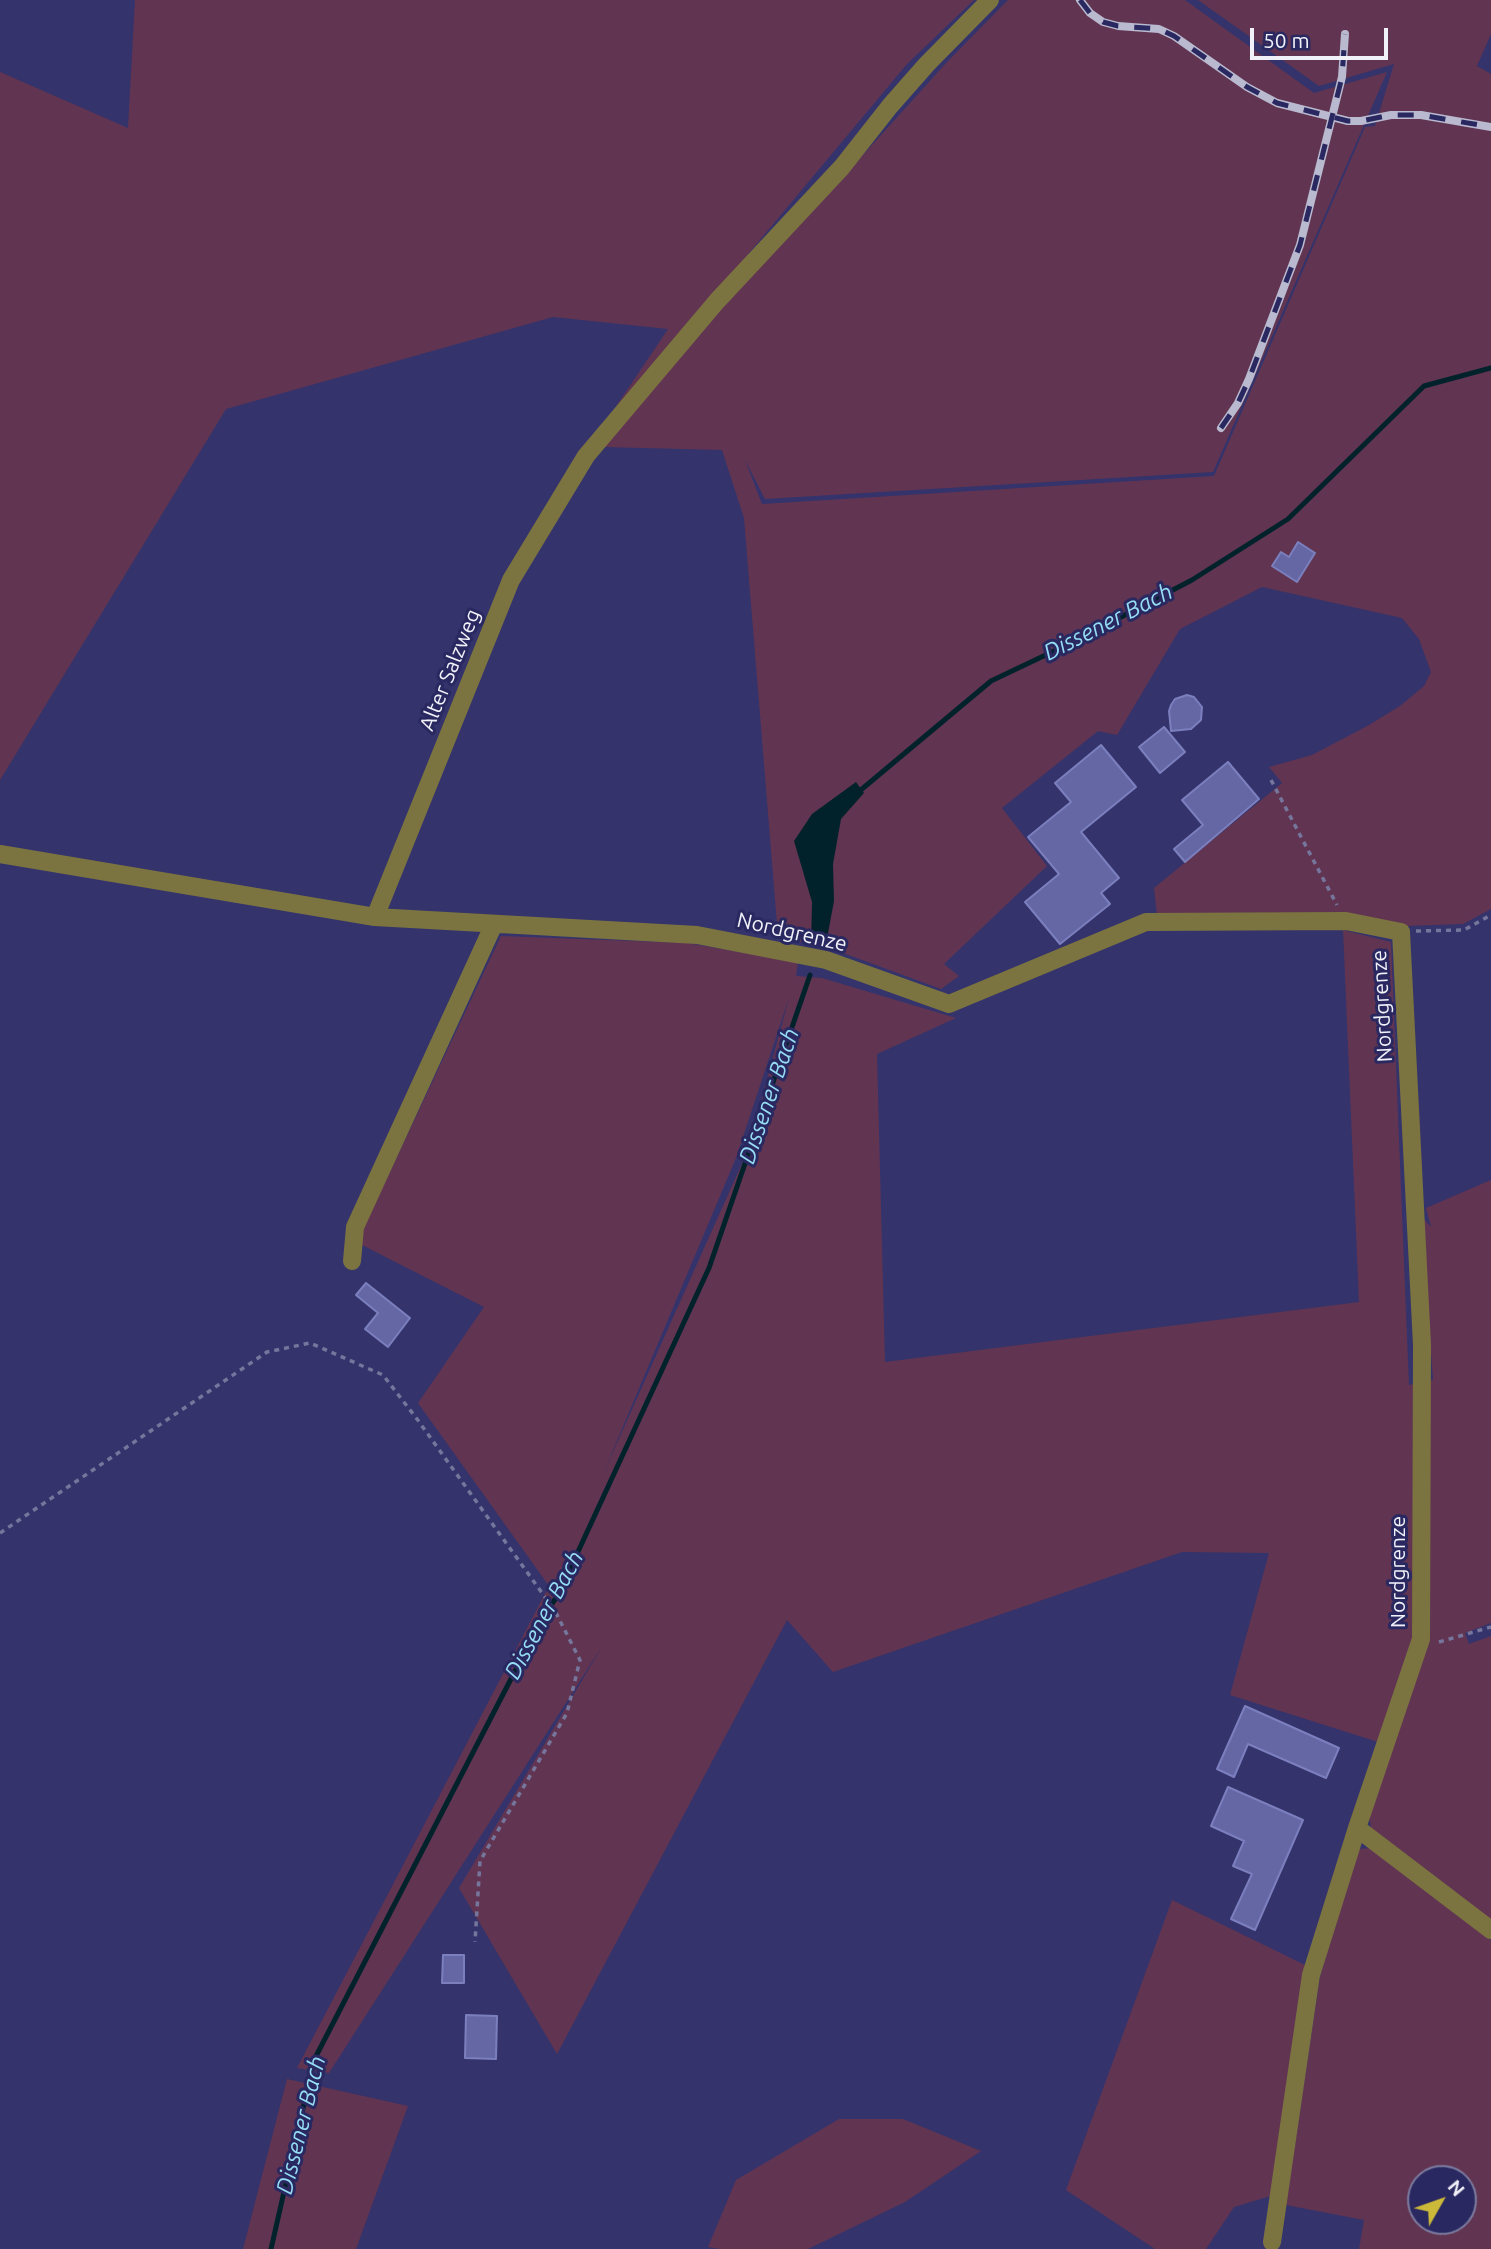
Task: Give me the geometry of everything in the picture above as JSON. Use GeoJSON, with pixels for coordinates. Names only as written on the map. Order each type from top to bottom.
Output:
{"type":"FeatureCollection","features":[{"type":"Feature","properties":{"kind":"street","name":"Alter Salzweg"},"geometry":{"type":"LineString","coordinates":[[376,917],[511,580],[586,456],[717,300],[842,167],[890,106],[990,0]]}},
{"type":"Feature","properties":{"kind":"street"},"geometry":{"type":"LineString","coordinates":[[0,854],[376,917]]}},
{"type":"Feature","properties":{"kind":"street","name":"Nordgrenze"},"geometry":{"type":"LineString","coordinates":[[376,917],[697,935],[826,960],[949,1004],[1146,922],[1346,921],[1402,932],[1422,1345],[1421,1639],[1311,1975],[1272,2242]]}},
{"type":"Feature","properties":{"kind":"street"},"geometry":{"type":"LineString","coordinates":[[352,1261],[355,1227],[494,924]]}},
{"type":"Feature","properties":{"kind":"street"},"geometry":{"type":"LineString","coordinates":[[1357,1828],[1491,1930]]}},
{"type":"Feature","properties":{"kind":"path"},"geometry":{"type":"LineString","coordinates":[[1271,780],[1346,921]]}},
{"type":"Feature","properties":{"kind":"path"},"geometry":{"type":"LineString","coordinates":[[1402,932],[1464,930],[1491,915]]}},
{"type":"Feature","properties":{"kind":"path"},"geometry":{"type":"LineString","coordinates":[[0,1533],[267,1352],[310,1343],[383,1375],[555,1611],[580,1660],[567,1713],[480,1861],[475,1942]]}},
{"type":"Feature","properties":{"kind":"path"},"geometry":{"type":"LineString","coordinates":[[1418,1648],[1491,1628]]}},
{"type":"Feature","properties":{"kind":"shaded area"},"geometry":{"type":"Polygon","coordinates":[[[135,0],[974,0],[907,64],[719,289],[835,186],[947,62],[1008,0],[1185,0],[1314,93],[1387,72],[1213,472],[765,499],[745,460],[762,504],[1214,476],[1365,127],[1375,126],[1394,64],[1319,86],[1198,0],[1491,0],[1491,34],[1477,66],[1491,74],[1491,909],[1463,924],[1406,926],[1157,915],[1154,888],[1282,783],[1269,767],[1312,755],[1369,725],[1400,706],[1424,686],[1431,672],[1419,639],[1402,618],[1262,587],[1180,629],[1117,735],[1098,731],[1002,808],[1047,866],[944,964],[959,976],[941,989],[843,953],[778,936],[744,518],[722,450],[604,447],[611,414],[668,329],[553,317],[226,409],[0,780],[0,72],[128,128],[135,0]]]}},
{"type":"Feature","properties":{"kind":"shaded area"},"geometry":{"type":"Polygon","coordinates":[[[1343,930],[1391,942],[1409,1385],[1433,1380],[1421,1216],[1431,1227],[1426,1208],[1491,1180],[1491,1623],[1465,1633],[1469,1644],[1491,1636],[1491,1925],[1373,1837],[1368,1811],[1378,1742],[1230,1695],[1269,1553],[1182,1552],[833,1672],[787,1620],[557,2054],[459,1888],[603,1645],[329,2073],[297,2068],[549,1586],[418,1403],[484,1307],[358,1243],[501,936],[687,943],[798,962],[796,976],[822,978],[956,1018],[877,1054],[885,1362],[1359,1302],[1343,930]],[[789,998],[736,1158],[603,1474],[748,1150],[789,998]]]}},
{"type":"Feature","properties":{"kind":"shaded area"},"geometry":{"type":"Polygon","coordinates":[[[1372,1848],[1491,1940],[1491,2249],[1359,2249],[1364,2220],[1286,2205],[1320,1977],[1357,1849],[1372,1848]]]}},
{"type":"Feature","properties":{"kind":"shaded area"},"geometry":{"type":"Polygon","coordinates":[[[1172,1900],[1305,1965],[1274,2195],[1234,2207],[1206,2249],[1155,2249],[1066,2190],[1172,1900]]]}},
{"type":"Feature","properties":{"kind":"shaded area"},"geometry":{"type":"Polygon","coordinates":[[[287,2079],[408,2106],[356,2249],[243,2249],[287,2079]]]}},
{"type":"Feature","properties":{"kind":"shaded area"},"geometry":{"type":"Polygon","coordinates":[[[839,2119],[903,2119],[981,2151],[905,2202],[808,2249],[708,2247],[736,2180],[839,2119]]]}},
{"type":"Feature","properties":{"kind":"water"},"geometry":{"type":"Polygon","coordinates":[[[856,782],[864,793],[841,819],[833,864],[834,901],[826,944],[811,945],[812,902],[794,841],[812,814],[856,782]]]}},
{"type":"Feature","properties":{"kind":"building"},"geometry":{"type":"Polygon","coordinates":[[[1298,542],[1315,553],[1297,582],[1272,566],[1281,552],[1289,557],[1298,542]]]}},
{"type":"Feature","properties":{"kind":"building"},"geometry":{"type":"Polygon","coordinates":[[[1187,695],[1194,697],[1202,707],[1201,720],[1191,729],[1171,731],[1171,705],[1175,699],[1187,695]]]}},
{"type":"Feature","properties":{"kind":"building"},"geometry":{"type":"Polygon","coordinates":[[[1164,727],[1185,752],[1160,773],[1139,747],[1164,727]]]}},
{"type":"Feature","properties":{"kind":"building"},"geometry":{"type":"Polygon","coordinates":[[[1101,745],[1136,787],[1081,832],[1119,878],[1101,893],[1110,904],[1060,944],[1025,902],[1059,874],[1028,837],[1071,802],[1055,783],[1101,745]]]}},
{"type":"Feature","properties":{"kind":"building"},"geometry":{"type":"Polygon","coordinates":[[[1228,762],[1259,799],[1185,862],[1174,849],[1203,825],[1182,800],[1228,762]]]}},
{"type":"Feature","properties":{"kind":"building"},"geometry":{"type":"Polygon","coordinates":[[[366,1283],[410,1318],[388,1347],[365,1329],[378,1313],[356,1295],[366,1283]]]}},
{"type":"Feature","properties":{"kind":"building"},"geometry":{"type":"Polygon","coordinates":[[[1245,1706],[1339,1748],[1326,1778],[1248,1744],[1234,1777],[1217,1769],[1245,1706]]]}},
{"type":"Feature","properties":{"kind":"building"},"geometry":{"type":"Polygon","coordinates":[[[1228,1787],[1303,1820],[1255,1930],[1231,1919],[1252,1874],[1233,1866],[1244,1841],[1211,1826],[1228,1787]]]}},
{"type":"Feature","properties":{"kind":"building"},"geometry":{"type":"Polygon","coordinates":[[[443,1955],[464,1955],[464,1983],[442,1983],[443,1955]]]}},
{"type":"Feature","properties":{"kind":"building"},"geometry":{"type":"Polygon","coordinates":[[[466,2015],[497,2016],[496,2059],[465,2058],[466,2015]]]}},
{"type":"Feature","properties":{"kind":"waterway","name":"Dissener Bach"},"geometry":{"type":"LineString","coordinates":[[856,794],[991,681],[1192,580],[1288,519],[1424,386],[1491,368]]}},
{"type":"Feature","properties":{"kind":"waterway","name":"Dissener Bach"},"geometry":{"type":"LineString","coordinates":[[271,2249],[314,2060],[543,1617],[558,1595],[709,1268],[810,975]]}},
{"type":"Feature","properties":{"kind":"railway"},"geometry":{"type":"LineString","coordinates":[[1080,0],[1090,13],[1103,22],[1118,26],[1159,29],[1174,36],[1247,87],[1277,103],[1348,121],[1391,115],[1421,115],[1491,127]]}},
{"type":"Feature","properties":{"kind":"railway"},"geometry":{"type":"LineString","coordinates":[[1221,428],[1238,403],[1249,379],[1300,245],[1342,77],[1345,34]]}}]}
